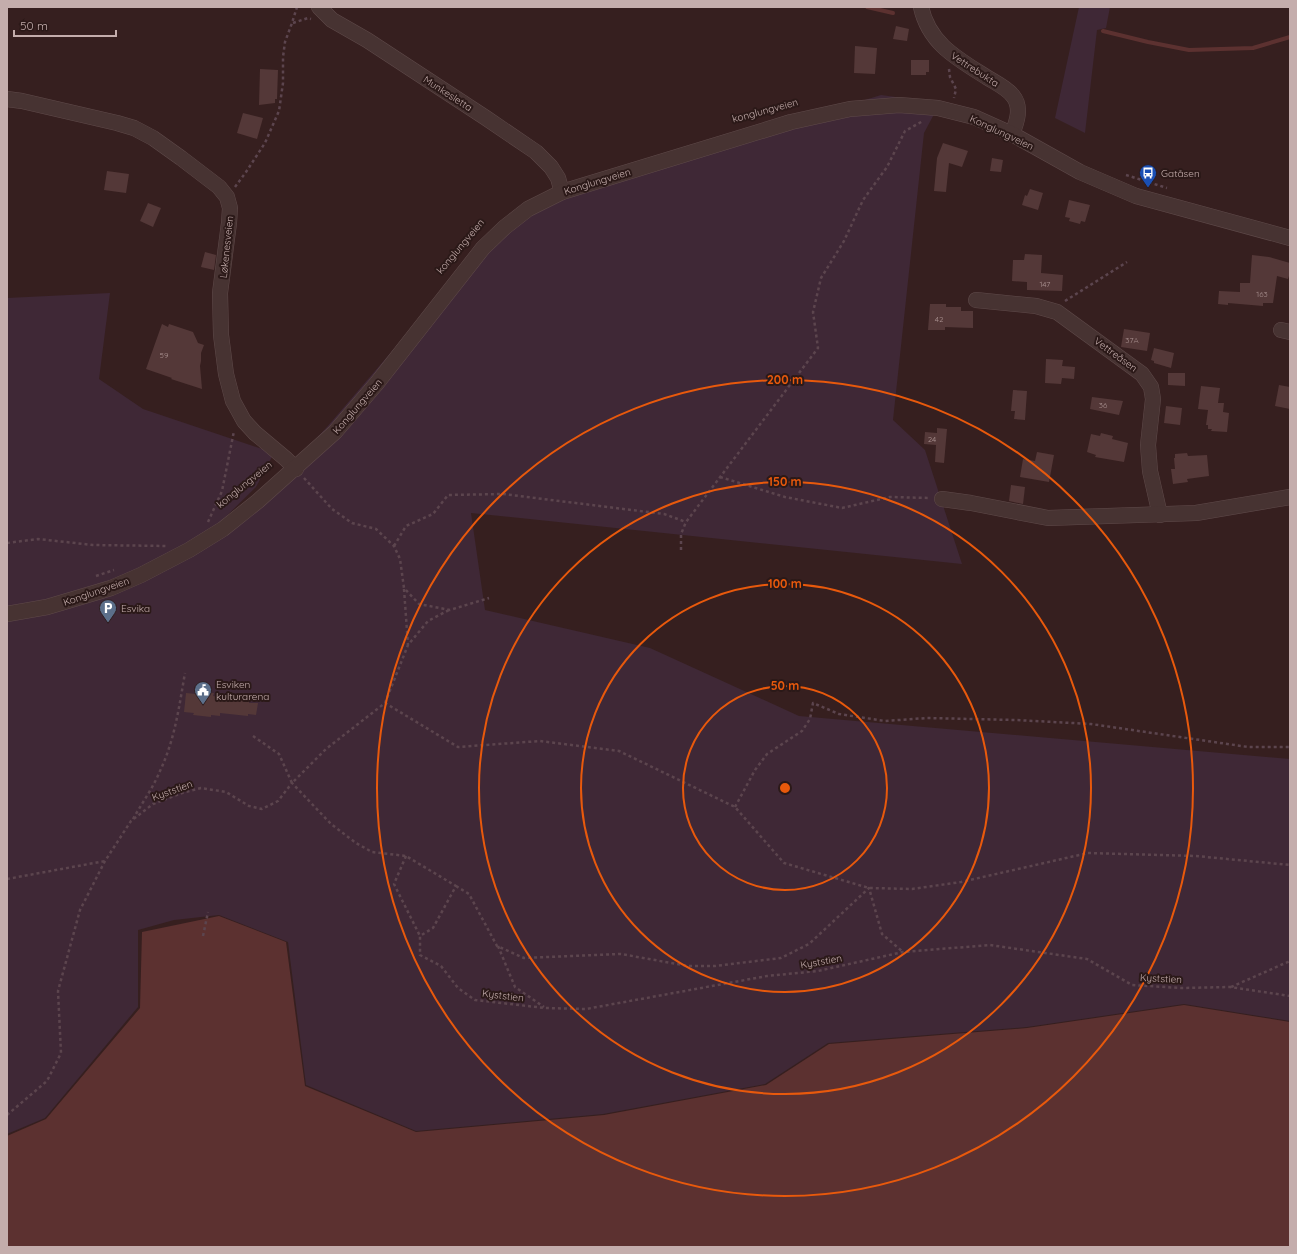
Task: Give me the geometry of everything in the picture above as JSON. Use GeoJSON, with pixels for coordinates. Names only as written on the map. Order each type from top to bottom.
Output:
{"type":"FeatureCollection","features":[{"type":"Feature","properties":{"kind":"street","name":"Munkesletta"},"geometry":{"type":"LineString","coordinates":[[319,7],[332,20],[393,57],[536,152],[551,167],[558,178],[562,192]]}},
{"type":"Feature","properties":{"kind":"street","name":"Vettrebukta"},"geometry":{"type":"LineString","coordinates":[[921,7],[924,20],[933,36],[944,49],[1003,87],[1013,96],[1018,106],[1018,120],[1012,134]]}},
{"type":"Feature","properties":{"kind":"street"},"geometry":{"type":"LineString","coordinates":[[7,99],[22,100],[118,122],[134,128],[153,138],[180,158],[219,187],[227,197]]}},
{"type":"Feature","properties":{"kind":"street","name":"Konglungveien"},"geometry":{"type":"LineString","coordinates":[[7,614],[47,607],[111,588],[189,550],[223,529],[296,469],[335,432],[377,383],[483,248],[528,209],[562,192],[791,122],[850,109],[899,105],[938,108],[974,117],[1012,134],[1080,172],[1136,196],[1290,238]]}},
{"type":"Feature","properties":{"kind":"street","name":"Løkenesveien"},"geometry":{"type":"LineString","coordinates":[[227,197],[230,208],[229,223],[220,293],[221,336],[229,388],[233,401],[244,422],[296,469]]}},
{"type":"Feature","properties":{"kind":"street","name":"Vettreåsen"},"geometry":{"type":"LineString","coordinates":[[976,300],[1036,306],[1057,312],[1142,374],[1151,387],[1153,399],[1148,445],[1150,471],[1160,515]]}},
{"type":"Feature","properties":{"kind":"street"},"geometry":{"type":"LineString","coordinates":[[942,499],[1048,518],[1196,513],[1290,497]]}},
{"type":"Feature","properties":{"kind":"path"},"geometry":{"type":"LineString","coordinates":[[227,197],[265,144],[279,111],[283,83],[283,57],[285,42],[297,7]]}},
{"type":"Feature","properties":{"kind":"path"},"geometry":{"type":"LineString","coordinates":[[944,49],[950,77],[956,89],[953,99],[960,100]]}},
{"type":"Feature","properties":{"kind":"path"},"geometry":{"type":"LineString","coordinates":[[681,550],[681,534],[686,522],[818,348],[813,312],[821,278],[844,241],[863,200],[887,167],[905,131],[928,118],[938,108]]}},
{"type":"Feature","properties":{"kind":"path"},"geometry":{"type":"LineString","coordinates":[[1121,173],[1172,190]]}},
{"type":"Feature","properties":{"kind":"path"},"geometry":{"type":"LineString","coordinates":[[1057,312],[1064,302],[1127,262]]}},
{"type":"Feature","properties":{"kind":"path","name":"konglungveien"},"geometry":{"type":"LineString","coordinates":[[214,519],[207,523],[222,491],[234,435],[234,428]]}},
{"type":"Feature","properties":{"kind":"path"},"geometry":{"type":"LineString","coordinates":[[296,469],[332,509],[352,523],[376,529],[394,546],[400,559],[404,588],[408,645]]}},
{"type":"Feature","properties":{"kind":"path"},"geometry":{"type":"LineString","coordinates":[[720,477],[785,496],[842,508],[890,497],[942,499]]}},
{"type":"Feature","properties":{"kind":"path"},"geometry":{"type":"LineString","coordinates":[[394,546],[406,526],[433,514],[448,495],[503,494],[664,514],[686,522]]}},
{"type":"Feature","properties":{"kind":"path"},"geometry":{"type":"LineString","coordinates":[[7,542],[38,539],[94,545],[167,546],[161,549]]}},
{"type":"Feature","properties":{"kind":"path","name":"konglungveien"},"geometry":{"type":"LineString","coordinates":[[95,576],[116,569]]}},
{"type":"Feature","properties":{"kind":"path"},"geometry":{"type":"LineString","coordinates":[[404,588],[419,604],[450,610]]}},
{"type":"Feature","properties":{"kind":"path"},"geometry":{"type":"LineString","coordinates":[[292,783],[326,749],[385,702],[408,645],[428,621],[450,610],[489,598]]}},
{"type":"Feature","properties":{"kind":"path"},"geometry":{"type":"LineString","coordinates":[[131,821],[160,772],[169,749],[175,728],[185,673]]}},
{"type":"Feature","properties":{"kind":"path"},"geometry":{"type":"LineString","coordinates":[[385,702],[458,747],[540,741],[619,751],[735,807],[784,863],[869,888],[912,889],[961,882],[1088,853],[1196,856],[1290,865]]}},
{"type":"Feature","properties":{"kind":"path"},"geometry":{"type":"LineString","coordinates":[[735,807],[755,770],[767,754],[802,731],[810,719],[813,703],[839,714],[885,721],[927,718],[1016,720],[1092,724],[1248,747],[1290,747]]}},
{"type":"Feature","properties":{"kind":"path"},"geometry":{"type":"LineString","coordinates":[[253,736],[279,754],[292,783],[331,824],[356,843],[372,852],[406,856],[469,894],[497,946],[515,987],[545,1008]]}},
{"type":"Feature","properties":{"kind":"path","name":"Kyststien"},"geometry":{"type":"LineString","coordinates":[[7,1115],[47,1081],[62,1053],[58,991],[80,910],[105,861],[131,821],[154,804],[182,793],[201,788],[226,792],[249,806],[262,809],[278,801],[292,783]]}},
{"type":"Feature","properties":{"kind":"path"},"geometry":{"type":"LineString","coordinates":[[406,856],[394,884],[420,936],[433,928],[456,886]]}},
{"type":"Feature","properties":{"kind":"path"},"geometry":{"type":"LineString","coordinates":[[7,880],[105,861]]}},
{"type":"Feature","properties":{"kind":"path"},"geometry":{"type":"LineString","coordinates":[[497,946],[524,958],[621,954],[688,966],[715,966],[781,958],[809,944],[869,888]]}},
{"type":"Feature","properties":{"kind":"path"},"geometry":{"type":"LineString","coordinates":[[869,888],[882,934],[903,952]]}},
{"type":"Feature","properties":{"kind":"path"},"geometry":{"type":"LineString","coordinates":[[203,936],[208,912]]}},
{"type":"Feature","properties":{"kind":"path","name":"Kyststien"},"geometry":{"type":"LineString","coordinates":[[420,936],[420,955],[441,966],[458,988],[474,1000],[545,1008],[586,1009],[767,976],[818,971],[903,952],[990,945],[1086,958],[1132,985],[1181,988],[1230,987],[1290,996]]}},
{"type":"Feature","properties":{"kind":"path"},"geometry":{"type":"LineString","coordinates":[[1230,987],[1290,961]]}},
{"type":"Feature","properties":{"kind":"shaded area"},"geometry":{"type":"Polygon","coordinates":[[[1079,7],[1110,7],[1106,28],[1097,30],[1085,133],[1055,118],[1079,7]]]}},
{"type":"Feature","properties":{"kind":"shaded area"},"geometry":{"type":"Polygon","coordinates":[[[881,95],[940,103],[924,133],[893,420],[925,450],[962,564],[471,513],[485,610],[650,648],[799,716],[1290,759],[1290,1021],[1184,1004],[1027,1027],[828,1043],[765,1084],[603,1114],[416,1131],[306,1085],[288,942],[219,915],[174,920],[138,930],[138,1007],[45,1118],[7,1134],[7,298],[110,293],[99,379],[143,409],[274,453],[256,487],[193,549],[260,499],[327,427],[483,245],[529,211],[596,183],[881,95]]]}},
{"type":"Feature","properties":{"kind":"shaded area"},"geometry":{"type":"Polygon","coordinates":[[[219,916],[286,942],[305,1086],[416,1132],[604,1115],[766,1085],[829,1044],[1027,1028],[1184,1005],[1290,1022],[1290,1247],[7,1247],[7,1136],[46,1119],[140,1008],[142,932],[219,916]]]}},
{"type":"Feature","properties":{"kind":"building"},"geometry":{"type":"Polygon","coordinates":[[[896,26],[909,29],[907,41],[893,39],[896,26]]]}},
{"type":"Feature","properties":{"kind":"building"},"geometry":{"type":"Polygon","coordinates":[[[855,46],[877,48],[875,74],[854,73],[855,46]]]}},
{"type":"Feature","properties":{"kind":"building"},"geometry":{"type":"Polygon","coordinates":[[[911,60],[929,60],[929,72],[926,72],[926,75],[911,75],[911,60]]]}},
{"type":"Feature","properties":{"kind":"building"},"geometry":{"type":"Polygon","coordinates":[[[260,69],[278,70],[277,99],[275,99],[275,103],[259,105],[260,69]]]}},
{"type":"Feature","properties":{"kind":"building"},"geometry":{"type":"Polygon","coordinates":[[[243,113],[263,118],[257,139],[237,133],[243,113]]]}},
{"type":"Feature","properties":{"kind":"building"},"geometry":{"type":"Polygon","coordinates":[[[943,143],[968,151],[962,167],[949,163],[946,192],[934,191],[937,158],[943,143]]]}},
{"type":"Feature","properties":{"kind":"building"},"geometry":{"type":"Polygon","coordinates":[[[992,158],[1003,160],[1001,172],[990,171],[992,158]]]}},
{"type":"Feature","properties":{"kind":"building"},"geometry":{"type":"Polygon","coordinates":[[[107,171],[129,174],[126,193],[104,190],[107,171]]]}},
{"type":"Feature","properties":{"kind":"building"},"geometry":{"type":"Polygon","coordinates":[[[1030,189],[1043,193],[1038,210],[1022,205],[1025,195],[1027,196],[1030,189]]]}},
{"type":"Feature","properties":{"kind":"building"},"geometry":{"type":"Polygon","coordinates":[[[1069,200],[1090,205],[1085,222],[1081,221],[1080,224],[1069,221],[1070,218],[1065,217],[1069,200]]]}},
{"type":"Feature","properties":{"kind":"building"},"geometry":{"type":"Polygon","coordinates":[[[148,203],[161,208],[153,227],[140,221],[148,203]]]}},
{"type":"Feature","properties":{"kind":"building"},"geometry":{"type":"Polygon","coordinates":[[[205,252],[216,255],[214,270],[201,267],[205,252]]]}},
{"type":"Feature","properties":{"kind":"building"},"geometry":{"type":"Polygon","coordinates":[[[1025,254],[1042,255],[1041,273],[1063,275],[1062,291],[1027,290],[1027,282],[1012,281],[1013,260],[1024,260],[1025,254]]]}},
{"type":"Feature","properties":{"kind":"building"},"geometry":{"type":"Polygon","coordinates":[[[1252,255],[1269,257],[1290,263],[1290,273],[1288,279],[1277,276],[1273,303],[1263,303],[1263,306],[1228,303],[1228,305],[1218,304],[1219,291],[1240,292],[1240,283],[1250,283],[1252,255]]]}},
{"type":"Feature","properties":{"kind":"building"},"geometry":{"type":"Polygon","coordinates":[[[930,304],[946,304],[946,307],[961,307],[961,311],[973,311],[973,328],[945,327],[945,330],[928,330],[930,304]]]}},
{"type":"Feature","properties":{"kind":"building"},"geometry":{"type":"Polygon","coordinates":[[[162,324],[168,327],[169,324],[193,332],[198,343],[204,345],[201,353],[200,366],[202,389],[146,369],[162,324]]]}},
{"type":"Feature","properties":{"kind":"building"},"geometry":{"type":"Polygon","coordinates":[[[1124,329],[1150,333],[1147,351],[1121,347],[1124,329]]]}},
{"type":"Feature","properties":{"kind":"building"},"geometry":{"type":"Polygon","coordinates":[[[1154,348],[1174,353],[1171,368],[1154,363],[1154,361],[1151,360],[1154,348]]]}},
{"type":"Feature","properties":{"kind":"building"},"geometry":{"type":"Polygon","coordinates":[[[1046,359],[1063,360],[1062,366],[1075,367],[1074,379],[1062,378],[1061,384],[1045,383],[1046,359]]]}},
{"type":"Feature","properties":{"kind":"building"},"geometry":{"type":"Polygon","coordinates":[[[1168,373],[1185,373],[1185,386],[1168,385],[1168,373]]]}},
{"type":"Feature","properties":{"kind":"building"},"geometry":{"type":"Polygon","coordinates":[[[1279,385],[1290,387],[1290,409],[1275,406],[1279,385]]]}},
{"type":"Feature","properties":{"kind":"building"},"geometry":{"type":"Polygon","coordinates":[[[1201,386],[1220,388],[1218,403],[1224,403],[1223,412],[1229,413],[1227,432],[1211,431],[1212,429],[1208,429],[1208,425],[1206,425],[1208,410],[1198,409],[1201,386]]]}},
{"type":"Feature","properties":{"kind":"building"},"geometry":{"type":"Polygon","coordinates":[[[1013,390],[1027,391],[1025,420],[1014,419],[1015,411],[1011,411],[1013,390]]]}},
{"type":"Feature","properties":{"kind":"building"},"geometry":{"type":"Polygon","coordinates":[[[1092,397],[1123,401],[1119,415],[1090,409],[1092,397]]]}},
{"type":"Feature","properties":{"kind":"building"},"geometry":{"type":"Polygon","coordinates":[[[1166,406],[1182,408],[1180,425],[1164,423],[1166,406]]]}},
{"type":"Feature","properties":{"kind":"building"},"geometry":{"type":"Polygon","coordinates":[[[937,428],[947,429],[944,463],[935,462],[936,445],[924,444],[925,432],[937,433],[937,428]]]}},
{"type":"Feature","properties":{"kind":"building"},"geometry":{"type":"Polygon","coordinates":[[[1101,433],[1113,436],[1112,439],[1128,443],[1124,462],[1095,457],[1096,455],[1087,452],[1091,434],[1100,436],[1101,433]]]}},
{"type":"Feature","properties":{"kind":"building"},"geometry":{"type":"Polygon","coordinates":[[[1037,452],[1054,455],[1049,482],[1020,477],[1023,459],[1035,461],[1037,452]]]}},
{"type":"Feature","properties":{"kind":"building"},"geometry":{"type":"Polygon","coordinates":[[[1187,453],[1188,456],[1207,455],[1209,476],[1187,479],[1188,482],[1173,484],[1171,469],[1175,469],[1175,454],[1187,453]]]}},
{"type":"Feature","properties":{"kind":"building"},"geometry":{"type":"Polygon","coordinates":[[[1011,485],[1025,487],[1023,504],[1009,501],[1011,485]]]}},
{"type":"Feature","properties":{"kind":"building"},"geometry":{"type":"Polygon","coordinates":[[[196,692],[214,693],[213,696],[249,700],[249,703],[258,703],[256,715],[248,714],[248,716],[220,713],[220,716],[211,715],[211,717],[193,715],[194,713],[184,712],[186,693],[196,694],[196,692]]]}},
{"type":"Feature","properties":{"kind":"waterway"},"geometry":{"type":"LineString","coordinates":[[867,7],[893,13]]}},
{"type":"Feature","properties":{"kind":"waterway"},"geometry":{"type":"LineString","coordinates":[[1103,31],[1189,50],[1253,48],[1290,37]]}},
{"type":"Feature","properties":{"kind":"place","name":"Gatåsen"},"geometry":{"type":"Point","coordinates":[1148,188]}},
{"type":"Feature","properties":{"kind":"place","name":"Esvika"},"geometry":{"type":"Point","coordinates":[108,623]}},
{"type":"Feature","properties":{"kind":"place","name":"Esviken kulturarena"},"geometry":{"type":"Point","coordinates":[203,705]}}]}
